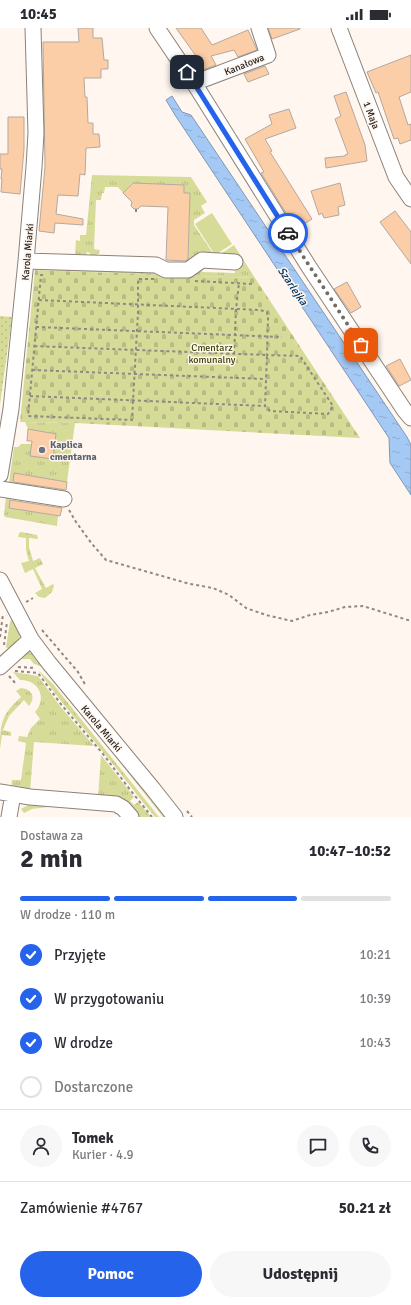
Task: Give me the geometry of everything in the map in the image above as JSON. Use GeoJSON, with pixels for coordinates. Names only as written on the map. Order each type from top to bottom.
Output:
{"type":"FeatureCollection","features":[{"type":"Feature","properties":{"kind":"street","name":"Karola Miarki"},"geometry":{"type":"LineString","coordinates":[[0,475],[11,409],[26,260],[36,133],[33,28]]}},
{"type":"Feature","properties":{"kind":"street"},"geometry":{"type":"LineString","coordinates":[[157,28],[194,83],[309,267],[411,418]]}},
{"type":"Feature","properties":{"kind":"street","name":"Kanałowa"},"geometry":{"type":"LineString","coordinates":[[194,83],[268,55],[259,28]]}},
{"type":"Feature","properties":{"kind":"street","name":"1 Maja"},"geometry":{"type":"LineString","coordinates":[[339,28],[396,177],[411,199]]}},
{"type":"Feature","properties":{"kind":"street"},"geometry":{"type":"LineString","coordinates":[[26,260],[156,265],[166,270],[188,270],[202,260],[235,262]]}},
{"type":"Feature","properties":{"kind":"street"},"geometry":{"type":"LineString","coordinates":[[0,489],[64,500]]}},
{"type":"Feature","properties":{"kind":"street","name":"Karola Miarki"},"geometry":{"type":"LineString","coordinates":[[0,580],[30,639],[153,788],[175,817]]}},
{"type":"Feature","properties":{"kind":"street"},"geometry":{"type":"LineString","coordinates":[[6,664],[30,639]]}},
{"type":"Feature","properties":{"kind":"street"},"geometry":{"type":"LineString","coordinates":[[9,817],[6,793],[116,804],[123,808],[131,817]]}},
{"type":"Feature","properties":{"kind":"path"},"geometry":{"type":"LineString","coordinates":[[49,276],[41,275],[28,416],[132,420],[137,331],[138,279],[154,279]]}},
{"type":"Feature","properties":{"kind":"path"},"geometry":{"type":"LineString","coordinates":[[193,281],[253,284]]}},
{"type":"Feature","properties":{"kind":"path"},"geometry":{"type":"LineString","coordinates":[[234,354],[239,283]]}},
{"type":"Feature","properties":{"kind":"path"},"geometry":{"type":"LineString","coordinates":[[39,300],[260,310],[267,312],[268,336],[265,406]]}},
{"type":"Feature","properties":{"kind":"path"},"geometry":{"type":"LineString","coordinates":[[36,327],[282,336]]}},
{"type":"Feature","properties":{"kind":"path"},"geometry":{"type":"LineString","coordinates":[[28,346],[300,356],[333,406],[328,414],[270,411],[265,406],[29,396]]}},
{"type":"Feature","properties":{"kind":"path"},"geometry":{"type":"LineString","coordinates":[[32,370],[266,379]]}},
{"type":"Feature","properties":{"kind":"path"},"geometry":{"type":"LineString","coordinates":[[64,500],[76,522],[106,560],[190,584],[213,588],[229,595],[246,608],[266,616],[292,621],[310,614],[328,612],[346,607],[362,606],[411,621]]}},
{"type":"Feature","properties":{"kind":"path"},"geometry":{"type":"LineString","coordinates":[[7,616],[3,644],[6,649],[6,664],[17,685]]}},
{"type":"Feature","properties":{"kind":"path"},"geometry":{"type":"LineString","coordinates":[[6,664],[18,667],[40,668]]}},
{"type":"Feature","properties":{"kind":"path"},"geometry":{"type":"LineString","coordinates":[[6,664],[38,673],[60,703],[103,754],[152,817]]}},
{"type":"Feature","properties":{"kind":"green space"},"geometry":{"type":"Polygon","coordinates":[[[92,175],[191,177],[207,202],[201,206],[205,213],[194,220],[194,225],[214,255],[203,255],[202,272],[235,273],[236,256],[219,255],[234,245],[255,278],[167,275],[188,266],[190,193],[184,193],[184,185],[132,183],[123,193],[118,187],[105,187],[101,200],[96,200],[94,249],[100,250],[99,253],[97,255],[90,256],[90,253],[87,252],[86,256],[75,255],[76,240],[80,241],[80,235],[86,235],[92,175]]]}},
{"type":"Feature","properties":{"kind":"green space"},"geometry":{"type":"Polygon","coordinates":[[[212,213],[232,244],[215,255],[195,224],[212,213]]]}},
{"type":"Feature","properties":{"kind":"green space"},"geometry":{"type":"Polygon","coordinates":[[[41,266],[135,267],[167,275],[40,270],[41,266]]]}},
{"type":"Feature","properties":{"kind":"green space","name":"Cmentarz komunalny"},"geometry":{"type":"Polygon","coordinates":[[[35,270],[255,278],[360,438],[75,423],[20,422],[35,270]]]}},
{"type":"Feature","properties":{"kind":"green space"},"geometry":{"type":"Polygon","coordinates":[[[0,316],[12,317],[0,405],[0,316]]]}},
{"type":"Feature","properties":{"kind":"green space"},"geometry":{"type":"Polygon","coordinates":[[[25,422],[75,423],[67,482],[15,473],[12,484],[9,482],[14,447],[18,447],[21,444],[32,444],[53,459],[56,434],[28,429],[25,422]]]}},
{"type":"Feature","properties":{"kind":"green space"},"geometry":{"type":"Polygon","coordinates":[[[11,496],[9,508],[58,516],[57,526],[5,517],[6,497],[11,496]]]}},
{"type":"Feature","properties":{"kind":"green space"},"geometry":{"type":"Polygon","coordinates":[[[21,532],[37,535],[38,539],[29,538],[29,547],[33,561],[40,558],[43,564],[35,568],[46,588],[53,584],[54,586],[52,592],[45,598],[39,597],[35,593],[42,589],[33,569],[25,573],[21,563],[29,561],[26,550],[26,538],[18,537],[19,533],[21,532]]]}},
{"type":"Feature","properties":{"kind":"green space"},"geometry":{"type":"Polygon","coordinates":[[[12,619],[20,635],[18,642],[9,650],[6,647],[10,622],[12,619]]]}},
{"type":"Feature","properties":{"kind":"green space"},"geometry":{"type":"Polygon","coordinates":[[[27,652],[34,653],[53,679],[30,659],[18,659],[27,652]]]}},
{"type":"Feature","properties":{"kind":"green space"},"geometry":{"type":"Polygon","coordinates":[[[38,670],[53,684],[159,817],[155,817],[63,704],[38,670]]]}},
{"type":"Feature","properties":{"kind":"green space"},"geometry":{"type":"Polygon","coordinates":[[[13,672],[38,676],[60,706],[94,746],[34,742],[30,792],[11,788],[12,780],[21,780],[26,743],[18,741],[19,736],[27,737],[31,728],[40,719],[35,712],[39,707],[41,695],[36,686],[32,683],[20,680],[13,672]]]}},
{"type":"Feature","properties":{"kind":"green space"},"geometry":{"type":"Polygon","coordinates":[[[59,685],[166,817],[163,817],[59,685]]]}},
{"type":"Feature","properties":{"kind":"green space"},"geometry":{"type":"Polygon","coordinates":[[[21,688],[28,690],[32,694],[31,703],[29,706],[24,700],[9,716],[3,730],[11,732],[11,736],[2,735],[0,749],[0,733],[3,720],[9,709],[21,697],[16,691],[21,688]]]}},
{"type":"Feature","properties":{"kind":"green space"},"geometry":{"type":"Polygon","coordinates":[[[101,755],[134,797],[130,801],[134,805],[138,802],[151,817],[137,817],[98,797],[101,755]]]}},
{"type":"Feature","properties":{"kind":"green space"},"geometry":{"type":"Polygon","coordinates":[[[30,804],[48,804],[48,807],[32,809],[24,813],[21,809],[30,804]]]}},
{"type":"Feature","properties":{"kind":"water","name":"Szarlejka"},"geometry":{"type":"Polygon","coordinates":[[[172,96],[182,112],[191,115],[407,437],[411,445],[411,495],[390,463],[389,438],[175,115],[166,100],[172,96]]]}},
{"type":"Feature","properties":{"kind":"building"},"geometry":{"type":"Polygon","coordinates":[[[78,28],[93,28],[93,38],[102,38],[104,60],[108,60],[108,69],[101,69],[101,78],[84,78],[85,97],[87,97],[88,123],[93,123],[93,134],[99,134],[100,147],[86,148],[85,175],[80,174],[78,196],[58,195],[56,214],[83,219],[83,225],[55,223],[54,233],[39,231],[45,167],[43,42],[79,42],[78,28]]]}},
{"type":"Feature","properties":{"kind":"building"},"geometry":{"type":"Polygon","coordinates":[[[176,28],[201,28],[212,45],[248,30],[257,50],[238,57],[234,50],[211,56],[216,65],[200,71],[193,58],[196,56],[176,28]]]}},
{"type":"Feature","properties":{"kind":"building"},"geometry":{"type":"Polygon","coordinates":[[[268,28],[300,28],[300,29],[272,39],[268,28]]]}},
{"type":"Feature","properties":{"kind":"building"},"geometry":{"type":"Polygon","coordinates":[[[411,55],[411,92],[399,97],[408,125],[411,124],[411,140],[400,144],[398,138],[394,139],[378,92],[376,93],[367,72],[411,55]]]}},
{"type":"Feature","properties":{"kind":"building"},"geometry":{"type":"Polygon","coordinates":[[[265,66],[269,74],[248,82],[244,74],[265,66]]]}},
{"type":"Feature","properties":{"kind":"building"},"geometry":{"type":"Polygon","coordinates":[[[346,92],[365,145],[367,161],[326,168],[325,158],[345,156],[348,154],[335,119],[341,116],[334,96],[346,92]]]}},
{"type":"Feature","properties":{"kind":"building"},"geometry":{"type":"Polygon","coordinates":[[[289,109],[296,128],[265,139],[272,151],[270,152],[312,219],[296,229],[261,173],[264,172],[245,139],[272,124],[269,115],[289,109]]]}},
{"type":"Feature","properties":{"kind":"building"},"geometry":{"type":"Polygon","coordinates":[[[8,117],[24,117],[24,149],[20,194],[1,192],[2,169],[0,169],[0,154],[8,154],[8,117]]]}},
{"type":"Feature","properties":{"kind":"building"},"geometry":{"type":"Polygon","coordinates":[[[133,183],[184,185],[184,193],[190,193],[188,259],[185,261],[166,260],[168,207],[141,206],[138,209],[134,209],[131,206],[132,202],[123,193],[133,183]]]}},
{"type":"Feature","properties":{"kind":"building"},"geometry":{"type":"Polygon","coordinates":[[[340,183],[345,205],[338,207],[339,215],[324,218],[322,213],[319,215],[311,191],[340,183]]]}},
{"type":"Feature","properties":{"kind":"building"},"geometry":{"type":"Polygon","coordinates":[[[395,211],[411,232],[411,264],[380,222],[395,211]]]}},
{"type":"Feature","properties":{"kind":"building"},"geometry":{"type":"Polygon","coordinates":[[[347,282],[361,307],[351,313],[334,289],[347,282]]]}},
{"type":"Feature","properties":{"kind":"building"},"geometry":{"type":"Polygon","coordinates":[[[400,359],[411,380],[399,386],[386,366],[400,359]]]}},
{"type":"Feature","properties":{"kind":"building","name":"Kaplica cmentarna"},"geometry":{"type":"Polygon","coordinates":[[[28,429],[56,434],[53,459],[30,456],[32,441],[27,441],[28,429]]]}},
{"type":"Feature","properties":{"kind":"building"},"geometry":{"type":"Polygon","coordinates":[[[14,473],[67,482],[66,490],[13,482],[14,473]]]}},
{"type":"Feature","properties":{"kind":"building"},"geometry":{"type":"Polygon","coordinates":[[[10,500],[62,508],[60,516],[9,508],[10,500]]]}},
{"type":"Feature","properties":{"kind":"way so far"},"geometry":{"type":"LineString","coordinates":[[288,233],[361,345]]}},
{"type":"Feature","properties":{"kind":"place","name":"Kaplica cmentarna"},"geometry":{"type":"Point","coordinates":[42,450]}},
{"type":"Feature","properties":{"kind":"route"},"geometry":{"type":"LineString","coordinates":[[187,72],[288,233]]}}]}
